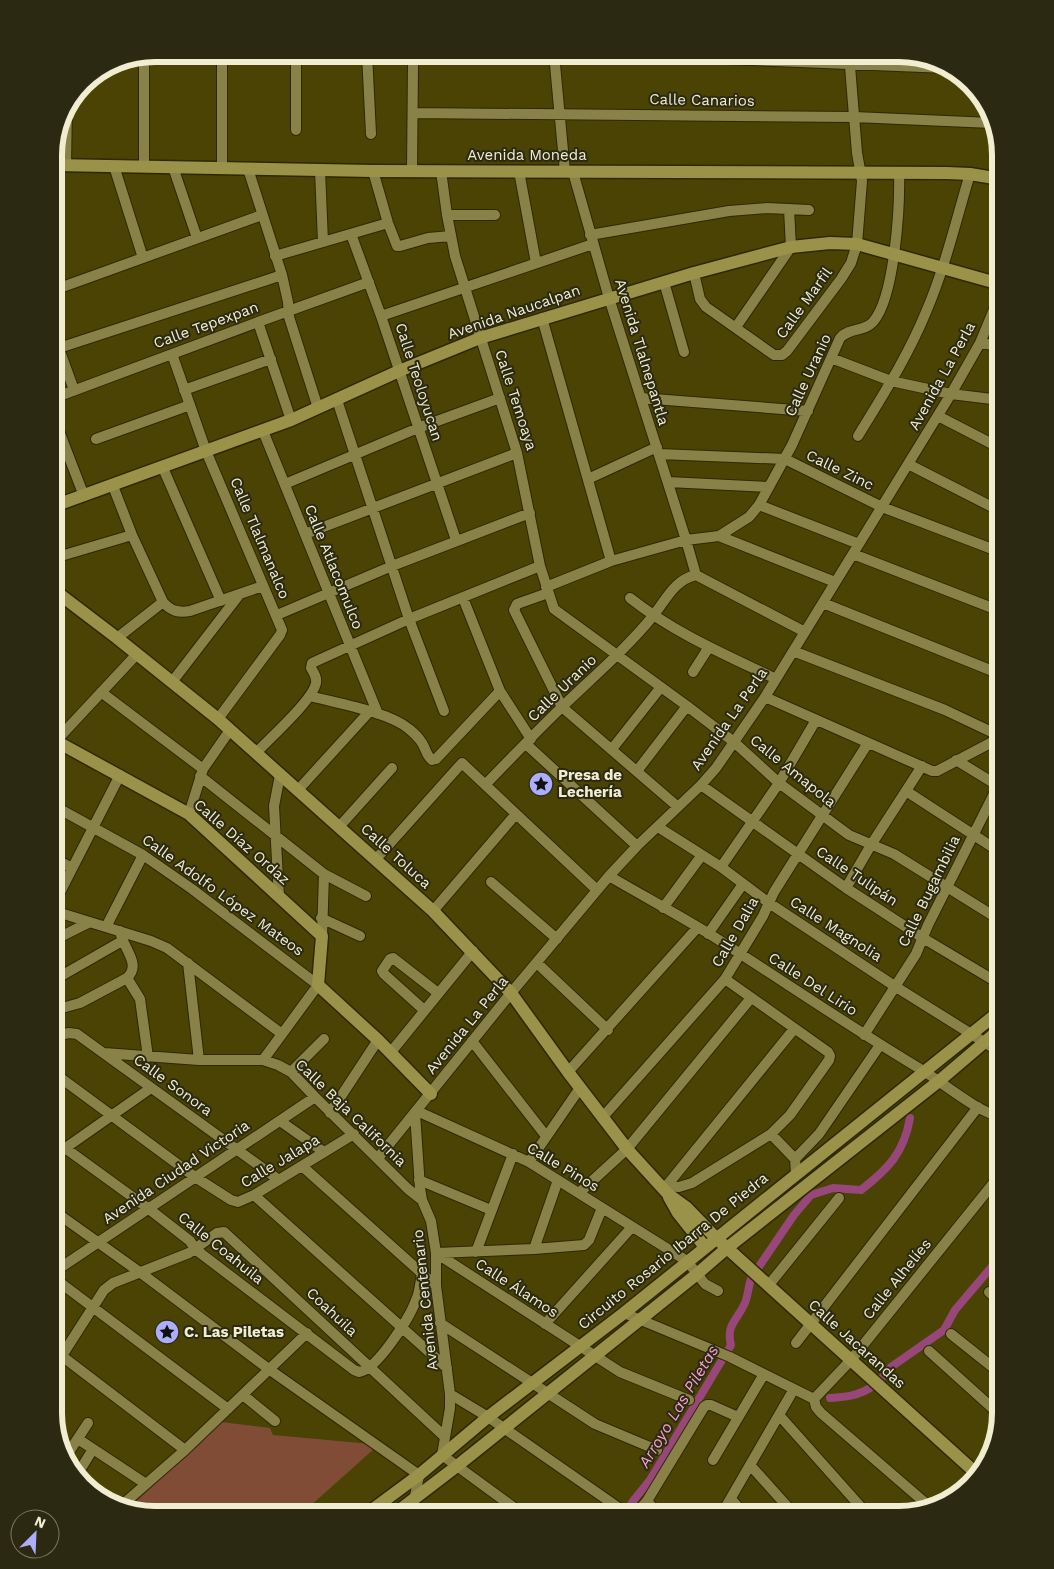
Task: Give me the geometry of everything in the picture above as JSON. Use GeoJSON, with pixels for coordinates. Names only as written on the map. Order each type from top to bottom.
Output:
{"type":"FeatureCollection","features":[{"type":"Feature","properties":{"kind":"main road","name":"Avenida Moneda"},"geometry":{"type":"LineString","coordinates":[[63,165],[440,172],[861,171],[970,174],[992,178]]}},
{"type":"Feature","properties":{"kind":"main road","name":"Avenida Naucalpan"},"geometry":{"type":"LineString","coordinates":[[63,503],[292,420],[399,371],[480,338],[694,273],[791,247],[830,243],[857,244],[992,282]]}},
{"type":"Feature","properties":{"kind":"main road","name":"Calle Toluca"},"geometry":{"type":"LineString","coordinates":[[63,597],[218,719],[433,911],[511,994],[627,1149],[716,1238]]}},
{"type":"Feature","properties":{"kind":"main road","name":"Calle Díaz Ordaz"},"geometry":{"type":"LineString","coordinates":[[63,745],[189,814],[322,936]]}},
{"type":"Feature","properties":{"kind":"main road","name":"Calle Adolfo López Mateos"},"geometry":{"type":"LineString","coordinates":[[322,936],[318,985],[391,1052],[431,1094]]}},
{"type":"Feature","properties":{"kind":"main road","name":"Circuito Rosario Ibarra De Piedra"},"geometry":{"type":"LineString","coordinates":[[377,1506],[419,1475],[488,1417],[624,1312],[992,1018]]}},
{"type":"Feature","properties":{"kind":"main road"},"geometry":{"type":"LineString","coordinates":[[413,1506],[457,1466],[548,1392],[939,1081],[992,1036]]}},
{"type":"Feature","properties":{"kind":"main road","name":"Calle Toluca"},"geometry":{"type":"LineString","coordinates":[[666,1190],[678,1213],[705,1247]]}},
{"type":"Feature","properties":{"kind":"main road","name":"Calle Jacarandas"},"geometry":{"type":"LineString","coordinates":[[716,1238],[972,1470]]}},
{"type":"Feature","properties":{"kind":"street"},"geometry":{"type":"LineString","coordinates":[[296,62],[296,130]]}},
{"type":"Feature","properties":{"kind":"street"},"geometry":{"type":"LineString","coordinates":[[368,62],[371,134]]}},
{"type":"Feature","properties":{"kind":"street"},"geometry":{"type":"LineString","coordinates":[[412,171],[414,62]]}},
{"type":"Feature","properties":{"kind":"street"},"geometry":{"type":"LineString","coordinates":[[144,63],[144,167]]}},
{"type":"Feature","properties":{"kind":"street","name":"Avenida Tlalnepantla"},"geometry":{"type":"LineString","coordinates":[[555,63],[569,172],[592,239],[686,540]]}},
{"type":"Feature","properties":{"kind":"street","name":"Calle Marfil"},"geometry":{"type":"LineString","coordinates":[[694,273],[700,299],[706,307],[774,355],[782,355],[787,351],[841,279],[851,263],[857,244],[863,191],[849,63]]}},
{"type":"Feature","properties":{"kind":"street"},"geometry":{"type":"LineString","coordinates":[[892,63],[924,66]]}},
{"type":"Feature","properties":{"kind":"street"},"geometry":{"type":"LineString","coordinates":[[222,64],[222,169]]}},
{"type":"Feature","properties":{"kind":"street","name":"Calle Canarios"},"geometry":{"type":"LineString","coordinates":[[412,113],[854,117],[985,123]]}},
{"type":"Feature","properties":{"kind":"street"},"geometry":{"type":"LineString","coordinates":[[114,166],[143,258]]}},
{"type":"Feature","properties":{"kind":"street"},"geometry":{"type":"LineString","coordinates":[[173,167],[197,238]]}},
{"type":"Feature","properties":{"kind":"street"},"geometry":{"type":"LineString","coordinates":[[248,169],[282,275],[289,317],[318,408]]}},
{"type":"Feature","properties":{"kind":"street"},"geometry":{"type":"LineString","coordinates":[[320,170],[323,242]]}},
{"type":"Feature","properties":{"kind":"street"},"geometry":{"type":"LineString","coordinates":[[373,171],[388,223],[397,246],[428,238],[451,236]]}},
{"type":"Feature","properties":{"kind":"street","name":"Calle Temoaya"},"geometry":{"type":"LineString","coordinates":[[440,172],[451,236],[480,338],[517,453],[540,566],[554,609]]}},
{"type":"Feature","properties":{"kind":"street"},"geometry":{"type":"LineString","coordinates":[[519,172],[536,263]]}},
{"type":"Feature","properties":{"kind":"street","name":"Calle Uranio"},"geometry":{"type":"LineString","coordinates":[[719,536],[749,517],[759,505],[785,459],[840,338],[844,333],[851,330],[864,328],[872,322],[879,312],[889,284],[894,254],[900,193],[899,172]]}},
{"type":"Feature","properties":{"kind":"street"},"geometry":{"type":"LineString","coordinates":[[858,436],[918,332],[942,268],[970,174]]}},
{"type":"Feature","properties":{"kind":"street"},"geometry":{"type":"LineString","coordinates":[[381,316],[536,263],[592,239],[729,210],[767,208],[809,210]]}},
{"type":"Feature","properties":{"kind":"street"},"geometry":{"type":"LineString","coordinates":[[736,327],[791,247],[789,209]]}},
{"type":"Feature","properties":{"kind":"street"},"geometry":{"type":"LineString","coordinates":[[63,287],[262,215]]}},
{"type":"Feature","properties":{"kind":"street"},"geometry":{"type":"LineString","coordinates":[[447,215],[495,215]]}},
{"type":"Feature","properties":{"kind":"street"},"geometry":{"type":"LineString","coordinates":[[275,256],[388,223]]}},
{"type":"Feature","properties":{"kind":"street","name":"Calle Teoloyucan"},"geometry":{"type":"LineString","coordinates":[[351,234],[381,316],[456,540]]}},
{"type":"Feature","properties":{"kind":"street"},"geometry":{"type":"LineString","coordinates":[[63,347],[282,275]]}},
{"type":"Feature","properties":{"kind":"street","name":"Calle Tepexpan"},"geometry":{"type":"LineString","coordinates":[[63,394],[369,282]]}},
{"type":"Feature","properties":{"kind":"street"},"geometry":{"type":"LineString","coordinates":[[664,282],[684,352]]}},
{"type":"Feature","properties":{"kind":"street","name":"Avenida La Perla"},"geometry":{"type":"LineString","coordinates":[[378,1158],[597,890],[637,846],[702,785],[734,742],[765,697],[938,416],[980,343],[992,315]]}},
{"type":"Feature","properties":{"kind":"street"},"geometry":{"type":"LineString","coordinates":[[542,318],[611,561]]}},
{"type":"Feature","properties":{"kind":"street"},"geometry":{"type":"LineString","coordinates":[[258,322],[292,420]]}},
{"type":"Feature","properties":{"kind":"street"},"geometry":{"type":"LineString","coordinates":[[980,343],[992,345]]}},
{"type":"Feature","properties":{"kind":"street","name":"Calle Tlalmanalco"},"geometry":{"type":"LineString","coordinates":[[172,354],[206,451],[282,630],[218,719]]}},
{"type":"Feature","properties":{"kind":"street"},"geometry":{"type":"LineString","coordinates":[[831,358],[891,381],[951,394],[992,399]]}},
{"type":"Feature","properties":{"kind":"street"},"geometry":{"type":"LineString","coordinates":[[63,359],[74,390]]}},
{"type":"Feature","properties":{"kind":"street"},"geometry":{"type":"LineString","coordinates":[[184,390],[271,359]]}},
{"type":"Feature","properties":{"kind":"street"},"geometry":{"type":"LineString","coordinates":[[285,484],[418,428],[500,398]]}},
{"type":"Feature","properties":{"kind":"street"},"geometry":{"type":"LineString","coordinates":[[641,398],[808,411]]}},
{"type":"Feature","properties":{"kind":"street"},"geometry":{"type":"LineString","coordinates":[[337,400],[409,619],[444,712]]}},
{"type":"Feature","properties":{"kind":"street"},"geometry":{"type":"LineString","coordinates":[[96,439],[190,405]]}},
{"type":"Feature","properties":{"kind":"street"},"geometry":{"type":"LineString","coordinates":[[938,416],[992,444]]}},
{"type":"Feature","properties":{"kind":"street","name":"Calle Atlacomulco"},"geometry":{"type":"LineString","coordinates":[[263,431],[350,645],[374,713]]}},
{"type":"Feature","properties":{"kind":"street"},"geometry":{"type":"LineString","coordinates":[[63,441],[84,496]]}},
{"type":"Feature","properties":{"kind":"street"},"geometry":{"type":"LineString","coordinates":[[588,479],[658,451]]}},
{"type":"Feature","properties":{"kind":"street","name":"Calle Zinc"},"geometry":{"type":"LineString","coordinates":[[658,451],[785,459],[882,507],[992,549]]}},
{"type":"Feature","properties":{"kind":"street"},"geometry":{"type":"LineString","coordinates":[[305,534],[517,453]]}},
{"type":"Feature","properties":{"kind":"street"},"geometry":{"type":"LineString","coordinates":[[908,464],[992,507]]}},
{"type":"Feature","properties":{"kind":"street"},"geometry":{"type":"LineString","coordinates":[[163,468],[221,601]]}},
{"type":"Feature","properties":{"kind":"street"},"geometry":{"type":"LineString","coordinates":[[668,482],[769,487]]}},
{"type":"Feature","properties":{"kind":"street"},"geometry":{"type":"LineString","coordinates":[[113,486],[132,535],[162,602],[174,611],[181,612],[221,601],[263,586]]}},
{"type":"Feature","properties":{"kind":"street"},"geometry":{"type":"LineString","coordinates":[[759,505],[859,544]]}},
{"type":"Feature","properties":{"kind":"street"},"geometry":{"type":"LineString","coordinates":[[277,615],[456,540],[530,513]]}},
{"type":"Feature","properties":{"kind":"street"},"geometry":{"type":"LineString","coordinates":[[63,555],[132,535]]}},
{"type":"Feature","properties":{"kind":"street"},"geometry":{"type":"LineString","coordinates":[[678,807],[562,707],[514,610],[517,604],[611,561],[686,540],[719,536],[836,582]]}},
{"type":"Feature","properties":{"kind":"street"},"geometry":{"type":"LineString","coordinates":[[686,540],[696,575],[805,632]]}},
{"type":"Feature","properties":{"kind":"street"},"geometry":{"type":"LineString","coordinates":[[853,554],[992,608]]}},
{"type":"Feature","properties":{"kind":"street"},"geometry":{"type":"LineString","coordinates":[[256,753],[310,696],[316,682],[311,666],[350,645],[409,619],[540,566]]}},
{"type":"Feature","properties":{"kind":"street","name":"Calle Uranio"},"geometry":{"type":"LineString","coordinates":[[485,785],[562,707],[618,655],[682,580],[696,575]]}},
{"type":"Feature","properties":{"kind":"street"},"geometry":{"type":"LineString","coordinates":[[172,682],[240,594]]}},
{"type":"Feature","properties":{"kind":"street"},"geometry":{"type":"LineString","coordinates":[[463,598],[500,691],[528,741],[637,846]]}},
{"type":"Feature","properties":{"kind":"street"},"geometry":{"type":"LineString","coordinates":[[630,598],[653,616],[709,647],[776,679]]}},
{"type":"Feature","properties":{"kind":"street"},"geometry":{"type":"LineString","coordinates":[[117,638],[162,602]]}},
{"type":"Feature","properties":{"kind":"street"},"geometry":{"type":"LineString","coordinates":[[823,603],[992,671]]}},
{"type":"Feature","properties":{"kind":"street","name":"Calle Amapola"},"geometry":{"type":"LineString","coordinates":[[554,609],[734,742],[779,783],[849,835],[894,854],[992,915]]}},
{"type":"Feature","properties":{"kind":"street"},"geometry":{"type":"LineString","coordinates":[[693,672],[709,647]]}},
{"type":"Feature","properties":{"kind":"street"},"geometry":{"type":"LineString","coordinates":[[793,651],[945,710],[992,733]]}},
{"type":"Feature","properties":{"kind":"street"},"geometry":{"type":"LineString","coordinates":[[63,732],[137,654]]}},
{"type":"Feature","properties":{"kind":"street"},"geometry":{"type":"LineString","coordinates":[[612,749],[661,687]]}},
{"type":"Feature","properties":{"kind":"street"},"geometry":{"type":"LineString","coordinates":[[310,696],[374,713],[396,721],[408,728],[422,744],[427,756],[435,760],[500,691]]}},
{"type":"Feature","properties":{"kind":"street"},"geometry":{"type":"LineString","coordinates":[[101,692],[202,772],[324,874],[366,896]]}},
{"type":"Feature","properties":{"kind":"street"},"geometry":{"type":"LineString","coordinates":[[765,697],[935,771],[992,741]]}},
{"type":"Feature","properties":{"kind":"street"},"geometry":{"type":"LineString","coordinates":[[637,771],[687,706]]}},
{"type":"Feature","properties":{"kind":"street"},"geometry":{"type":"LineString","coordinates":[[298,790],[374,713]]}},
{"type":"Feature","properties":{"kind":"street"},"geometry":{"type":"LineString","coordinates":[[721,868],[754,822],[816,720]]}},
{"type":"Feature","properties":{"kind":"street"},"geometry":{"type":"LineString","coordinates":[[189,814],[202,772],[230,730]]}},
{"type":"Feature","properties":{"kind":"street","name":"Calle Dalia"},"geometry":{"type":"LineString","coordinates":[[602,1118],[725,979],[741,955],[797,854],[868,743]]}},
{"type":"Feature","properties":{"kind":"street"},"geometry":{"type":"LineString","coordinates":[[956,760],[992,780]]}},
{"type":"Feature","properties":{"kind":"street"},"geometry":{"type":"LineString","coordinates":[[376,859],[462,763],[597,890]]}},
{"type":"Feature","properties":{"kind":"street"},"geometry":{"type":"LineString","coordinates":[[846,888],[871,845],[922,766]]}},
{"type":"Feature","properties":{"kind":"street"},"geometry":{"type":"LineString","coordinates":[[339,827],[392,768]]}},
{"type":"Feature","properties":{"kind":"street"},"geometry":{"type":"LineString","coordinates":[[62,887],[120,775]]}},
{"type":"Feature","properties":{"kind":"street"},"geometry":{"type":"LineString","coordinates":[[280,775],[274,806],[280,896]]}},
{"type":"Feature","properties":{"kind":"street","name":"Calle Tulipán"},"geometry":{"type":"LineString","coordinates":[[702,785],[846,888],[923,938],[992,979]]}},
{"type":"Feature","properties":{"kind":"street"},"geometry":{"type":"LineString","coordinates":[[906,791],[992,847]]}},
{"type":"Feature","properties":{"kind":"street","name":"Calle Bugambilia"},"geometry":{"type":"LineString","coordinates":[[864,1035],[896,987],[923,938],[992,800]]}},
{"type":"Feature","properties":{"kind":"street","name":"Calle Adolfo López Mateos"},"geometry":{"type":"LineString","coordinates":[[62,811],[143,855],[192,889],[318,985]]}},
{"type":"Feature","properties":{"kind":"street"},"geometry":{"type":"LineString","coordinates":[[433,911],[516,814]]}},
{"type":"Feature","properties":{"kind":"street","name":"Calle Magnolia"},"geometry":{"type":"LineString","coordinates":[[658,827],[721,868],[769,904],[992,1047]]}},
{"type":"Feature","properties":{"kind":"street"},"geometry":{"type":"LineString","coordinates":[[106,927],[143,855]]}},
{"type":"Feature","properties":{"kind":"street"},"geometry":{"type":"LineString","coordinates":[[663,908],[702,855]]}},
{"type":"Feature","properties":{"kind":"street"},"geometry":{"type":"LineString","coordinates":[[62,863],[72,868]]}},
{"type":"Feature","properties":{"kind":"street","name":"Calle Adolfo López Mateos"},"geometry":{"type":"LineString","coordinates":[[322,936],[321,918],[324,874]]}},
{"type":"Feature","properties":{"kind":"street","name":"Calle Del Lirio"},"geometry":{"type":"LineString","coordinates":[[609,876],[708,934],[992,1115]]}},
{"type":"Feature","properties":{"kind":"street"},"geometry":{"type":"LineString","coordinates":[[491,882],[557,939]]}},
{"type":"Feature","properties":{"kind":"street"},"geometry":{"type":"LineString","coordinates":[[708,934],[744,884]]}},
{"type":"Feature","properties":{"kind":"street"},"geometry":{"type":"LineString","coordinates":[[62,914],[106,927],[121,936],[159,944],[188,963],[282,1034]]}},
{"type":"Feature","properties":{"kind":"street"},"geometry":{"type":"LineString","coordinates":[[321,918],[360,936]]}},
{"type":"Feature","properties":{"kind":"street"},"geometry":{"type":"LineString","coordinates":[[62,936],[90,922]]}},
{"type":"Feature","properties":{"kind":"street"},"geometry":{"type":"LineString","coordinates":[[568,1072],[608,1030],[698,928]]}},
{"type":"Feature","properties":{"kind":"street"},"geometry":{"type":"LineString","coordinates":[[62,1008],[80,1003],[127,978],[132,973],[133,963],[121,936]]}},
{"type":"Feature","properties":{"kind":"street"},"geometry":{"type":"LineString","coordinates":[[62,975],[121,936]]}},
{"type":"Feature","properties":{"kind":"street"},"geometry":{"type":"LineString","coordinates":[[391,1052],[472,952]]}},
{"type":"Feature","properties":{"kind":"street"},"geometry":{"type":"LineString","coordinates":[[424,1010],[384,974],[383,968],[393,958],[438,993]]}},
{"type":"Feature","properties":{"kind":"street"},"geometry":{"type":"LineString","coordinates":[[188,963],[199,1060]]}},
{"type":"Feature","properties":{"kind":"street"},"geometry":{"type":"LineString","coordinates":[[537,963],[608,1030]]}},
{"type":"Feature","properties":{"kind":"street"},"geometry":{"type":"LineString","coordinates":[[127,978],[140,999],[148,1057]]}},
{"type":"Feature","properties":{"kind":"street"},"geometry":{"type":"LineString","coordinates":[[666,1190],[692,1183],[771,1134],[790,1115],[829,1060],[828,1052],[725,979]]}},
{"type":"Feature","properties":{"kind":"street"},"geometry":{"type":"LineString","coordinates":[[263,1060],[318,985]]}},
{"type":"Feature","properties":{"kind":"street"},"geometry":{"type":"LineString","coordinates":[[580,1193],[627,1149],[750,998]]}},
{"type":"Feature","properties":{"kind":"street"},"geometry":{"type":"LineString","coordinates":[[666,1190],[794,1029]]}},
{"type":"Feature","properties":{"kind":"street","name":"Calle Sonora"},"geometry":{"type":"LineString","coordinates":[[62,1036],[73,1033],[280,1180]]}},
{"type":"Feature","properties":{"kind":"street"},"geometry":{"type":"LineString","coordinates":[[291,1072],[324,1039]]}},
{"type":"Feature","properties":{"kind":"street"},"geometry":{"type":"LineString","coordinates":[[330,1113],[378,1040]]}},
{"type":"Feature","properties":{"kind":"street"},"geometry":{"type":"LineString","coordinates":[[472,1041],[546,1136]]}},
{"type":"Feature","properties":{"kind":"street"},"geometry":{"type":"LineString","coordinates":[[796,1174],[796,1159],[819,1134],[880,1045]]}},
{"type":"Feature","properties":{"kind":"street","name":"Calle Baja California"},"geometry":{"type":"LineString","coordinates":[[104,1054],[199,1060],[263,1060],[278,1065],[291,1072],[330,1113],[354,1134],[408,1189],[422,1200]]}},
{"type":"Feature","properties":{"kind":"street","name":"Calle Jalapa"},"geometry":{"type":"LineString","coordinates":[[62,1079],[195,1177],[231,1200],[238,1202],[280,1180],[354,1134]]}},
{"type":"Feature","properties":{"kind":"street"},"geometry":{"type":"LineString","coordinates":[[64,1148],[151,1088]]}},
{"type":"Feature","properties":{"kind":"street"},"geometry":{"type":"LineString","coordinates":[[529,1162],[580,1088]]}},
{"type":"Feature","properties":{"kind":"street","name":"Avenida Ciudad Victoria"},"geometry":{"type":"LineString","coordinates":[[62,1266],[315,1097]]}},
{"type":"Feature","properties":{"kind":"street"},"geometry":{"type":"LineString","coordinates":[[796,1343],[978,1107]]}},
{"type":"Feature","properties":{"kind":"street","name":"Calle Pinos"},"geometry":{"type":"LineString","coordinates":[[416,1112],[529,1162],[687,1261]]}},
{"type":"Feature","properties":{"kind":"street","name":"Avenida Centenario"},"geometry":{"type":"LineString","coordinates":[[416,1112],[419,1180],[422,1200],[431,1221],[436,1254],[436,1286],[450,1394],[450,1408],[442,1455]]}},
{"type":"Feature","properties":{"kind":"street"},"geometry":{"type":"LineString","coordinates":[[280,1121],[324,1152]]}},
{"type":"Feature","properties":{"kind":"street"},"geometry":{"type":"LineString","coordinates":[[771,1134],[796,1159]]}},
{"type":"Feature","properties":{"kind":"street","name":"Calle Coahuila"},"geometry":{"type":"LineString","coordinates":[[64,1148],[190,1241],[195,1249],[354,1370],[360,1372],[370,1368]]}},
{"type":"Feature","properties":{"kind":"street"},"geometry":{"type":"LineString","coordinates":[[826,1150],[837,1162]]}},
{"type":"Feature","properties":{"kind":"street"},"geometry":{"type":"LineString","coordinates":[[476,1252],[513,1154]]}},
{"type":"Feature","properties":{"kind":"street"},"geometry":{"type":"LineString","coordinates":[[302,1166],[436,1286]]}},
{"type":"Feature","properties":{"kind":"street"},"geometry":{"type":"LineString","coordinates":[[419,1180],[491,1210]]}},
{"type":"Feature","properties":{"kind":"street"},"geometry":{"type":"LineString","coordinates":[[534,1249],[558,1180]]}},
{"type":"Feature","properties":{"kind":"street","name":"Calle Alhelíes"},"geometry":{"type":"LineString","coordinates":[[814,1399],[851,1360],[992,1185]]}},
{"type":"Feature","properties":{"kind":"street"},"geometry":{"type":"LineString","coordinates":[[254,1195],[448,1368]]}},
{"type":"Feature","properties":{"kind":"street"},"geometry":{"type":"LineString","coordinates":[[768,1286],[839,1198]]}},
{"type":"Feature","properties":{"kind":"street"},"geometry":{"type":"LineString","coordinates":[[436,1254],[584,1245],[589,1240],[602,1208]]}},
{"type":"Feature","properties":{"kind":"street"},"geometry":{"type":"LineString","coordinates":[[62,1217],[141,1273],[270,1370],[419,1475],[412,1506]]}},
{"type":"Feature","properties":{"kind":"street"},"geometry":{"type":"LineString","coordinates":[[544,1324],[632,1227]]}},
{"type":"Feature","properties":{"kind":"street","name":"Coahuila"},"geometry":{"type":"LineString","coordinates":[[62,1348],[104,1290],[113,1283],[195,1249],[218,1233],[224,1232],[445,1437]]}},
{"type":"Feature","properties":{"kind":"street","name":"Calle Álamos"},"geometry":{"type":"LineString","coordinates":[[436,1254],[620,1372],[689,1400]]}},
{"type":"Feature","properties":{"kind":"street"},"geometry":{"type":"LineString","coordinates":[[687,1261],[706,1284],[718,1291]]}},
{"type":"Feature","properties":{"kind":"street"},"geometry":{"type":"LineString","coordinates":[[370,1368],[402,1328],[417,1299],[422,1274]]}},
{"type":"Feature","properties":{"kind":"street"},"geometry":{"type":"LineString","coordinates":[[62,1284],[228,1409]]}},
{"type":"Feature","properties":{"kind":"street"},"geometry":{"type":"LineString","coordinates":[[989,1292],[992,1295]]}},
{"type":"Feature","properties":{"kind":"street"},"geometry":{"type":"LineString","coordinates":[[624,1312],[725,1355],[814,1399],[816,1407],[821,1413],[925,1502]]}},
{"type":"Feature","properties":{"kind":"street"},"geometry":{"type":"LineString","coordinates":[[440,1323],[595,1424],[657,1450]]}},
{"type":"Feature","properties":{"kind":"street"},"geometry":{"type":"LineString","coordinates":[[126,1502],[185,1450],[307,1333]]}},
{"type":"Feature","properties":{"kind":"street"},"geometry":{"type":"LineString","coordinates":[[951,1334],[992,1367]]}},
{"type":"Feature","properties":{"kind":"street"},"geometry":{"type":"LineString","coordinates":[[929,1352],[992,1408]]}},
{"type":"Feature","properties":{"kind":"street"},"geometry":{"type":"LineString","coordinates":[[62,1356],[185,1450]]}},
{"type":"Feature","properties":{"kind":"street"},"geometry":{"type":"LineString","coordinates":[[713,1460],[764,1374]]}},
{"type":"Feature","properties":{"kind":"street"},"geometry":{"type":"LineString","coordinates":[[727,1506],[794,1389]]}},
{"type":"Feature","properties":{"kind":"street"},"geometry":{"type":"LineString","coordinates":[[450,1394],[488,1417],[615,1506]]}},
{"type":"Feature","properties":{"kind":"street"},"geometry":{"type":"LineString","coordinates":[[243,1395],[275,1421]]}},
{"type":"Feature","properties":{"kind":"street"},"geometry":{"type":"LineString","coordinates":[[644,1506],[707,1405],[738,1417]]}},
{"type":"Feature","properties":{"kind":"street"},"geometry":{"type":"LineString","coordinates":[[779,1415],[860,1506]]}},
{"type":"Feature","properties":{"kind":"street"},"geometry":{"type":"LineString","coordinates":[[71,1451],[88,1423]]}},
{"type":"Feature","properties":{"kind":"street"},"geometry":{"type":"LineString","coordinates":[[78,1439],[146,1484]]}},
{"type":"Feature","properties":{"kind":"street"},"geometry":{"type":"LineString","coordinates":[[81,1469],[93,1449]]}},
{"type":"Feature","properties":{"kind":"street"},"geometry":{"type":"LineString","coordinates":[[442,1455],[512,1506]]}},
{"type":"Feature","properties":{"kind":"street"},"geometry":{"type":"LineString","coordinates":[[750,1465],[787,1506]]}},
{"type":"Feature","properties":{"kind":"street"},"geometry":{"type":"LineString","coordinates":[[731,1499],[737,1506]]}},
{"type":"Feature","properties":{"kind":"street"},"geometry":{"type":"LineString","coordinates":[[648,1502],[652,1506]]}},
{"type":"Feature","properties":{"kind":"shaded area"},"geometry":{"type":"Polygon","coordinates":[[[221,1422],[270,1428],[273,1435],[371,1444],[375,1448],[310,1506],[149,1506],[133,1504],[221,1422]]]}},
{"type":"Feature","properties":{"kind":"waterway","name":"Arroyo Las Piletas"},"geometry":{"type":"LineString","coordinates":[[758,1268],[794,1215],[811,1195],[833,1188],[861,1190],[879,1175],[899,1151],[904,1141],[910,1118]]}},
{"type":"Feature","properties":{"kind":"waterway"},"geometry":{"type":"LineString","coordinates":[[880,1380],[891,1367],[944,1330],[955,1310],[992,1266]]}},
{"type":"Feature","properties":{"kind":"waterway","name":"Arroyo Las Piletas"},"geometry":{"type":"LineString","coordinates":[[630,1506],[650,1480],[731,1345],[731,1328],[745,1302],[751,1279]]}},
{"type":"Feature","properties":{"kind":"waterway"},"geometry":{"type":"LineString","coordinates":[[830,1398],[846,1397],[870,1388]]}},
{"type":"Feature","properties":{"kind":"place","name":"Presa de Lechería"},"geometry":{"type":"Point","coordinates":[541,784]}},
{"type":"Feature","properties":{"kind":"place","name":"C. Las Piletas"},"geometry":{"type":"Point","coordinates":[167,1332]}}]}
